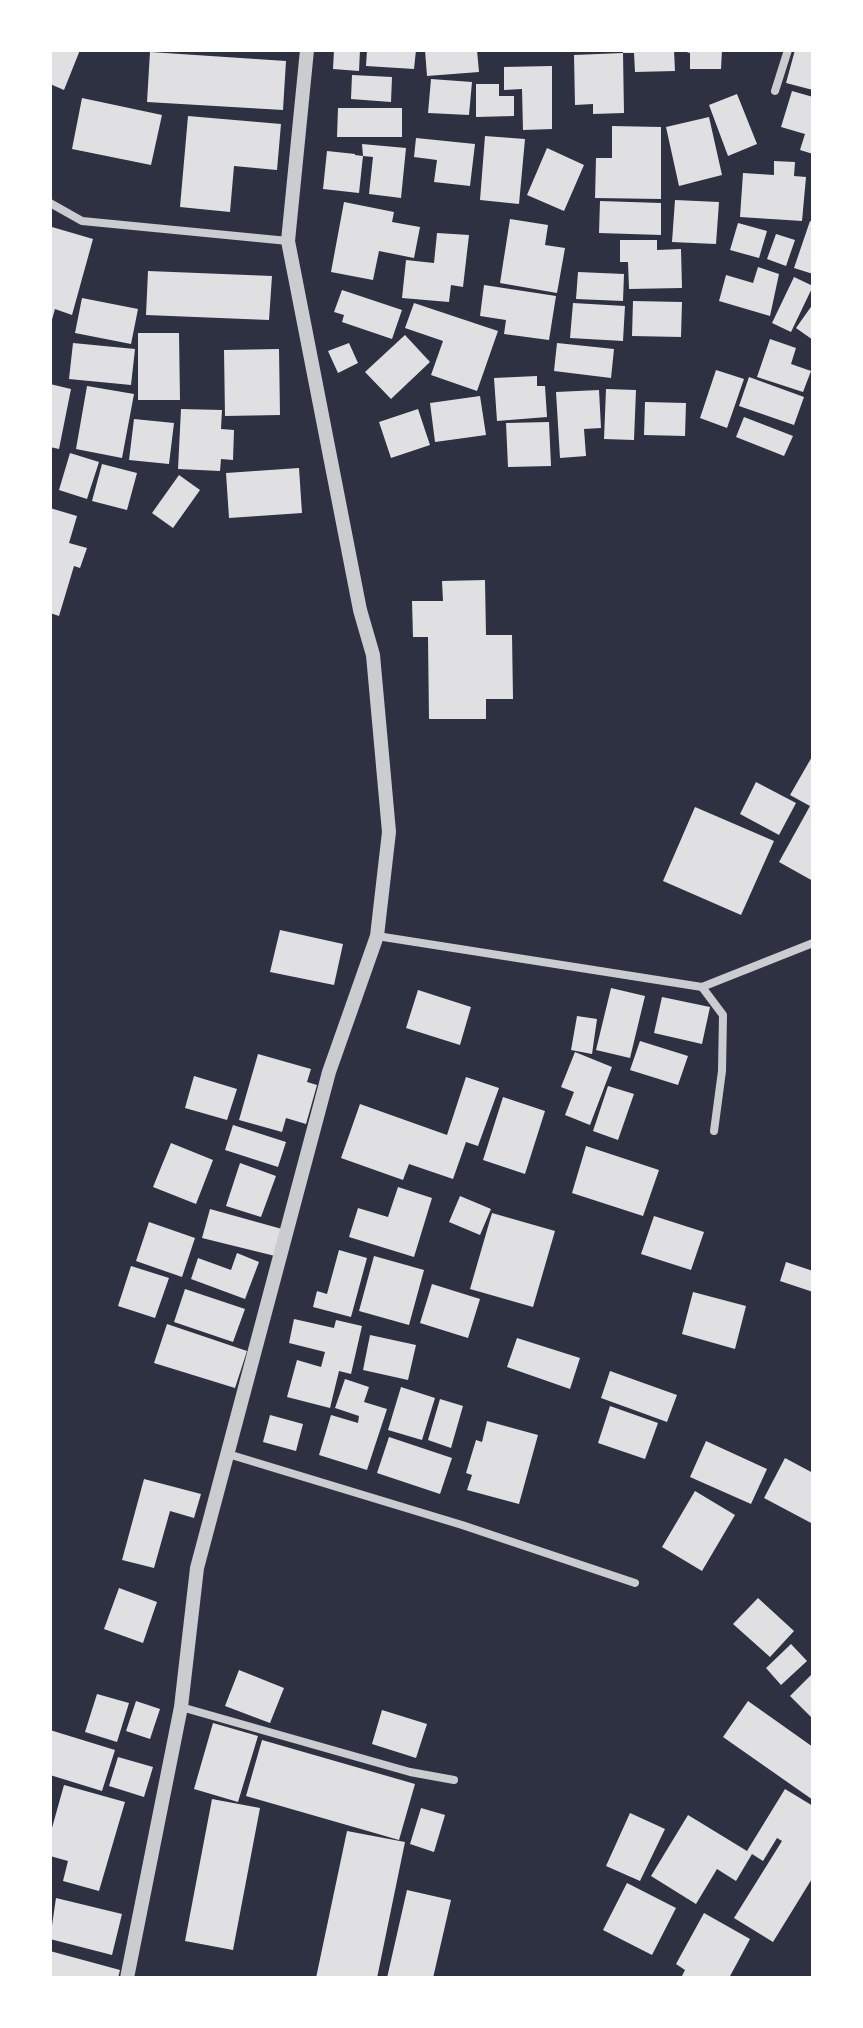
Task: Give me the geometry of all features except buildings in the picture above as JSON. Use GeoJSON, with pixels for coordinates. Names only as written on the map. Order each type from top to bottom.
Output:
{"type":"FeatureCollection","features":[{"type":"Feature","properties":{"kind":"street"},"geometry":{"type":"LineString","coordinates":[[127,1978],[181,1707],[197,1568],[329,1072],[377,936],[389,832],[382,722],[373,655],[360,610],[288,241],[307,50]]}},
{"type":"Feature","properties":{"kind":"street"},"geometry":{"type":"LineString","coordinates":[[775,91],[788,50]]}},
{"type":"Feature","properties":{"kind":"street"},"geometry":{"type":"LineString","coordinates":[[50,203],[82,221],[288,241]]}},
{"type":"Feature","properties":{"kind":"street"},"geometry":{"type":"LineString","coordinates":[[377,936],[702,987],[813,943]]}},
{"type":"Feature","properties":{"kind":"street"},"geometry":{"type":"LineString","coordinates":[[702,987],[723,1015],[722,1071],[714,1131]]}},
{"type":"Feature","properties":{"kind":"street"},"geometry":{"type":"LineString","coordinates":[[228,1454],[462,1525],[635,1583]]}},
{"type":"Feature","properties":{"kind":"street"},"geometry":{"type":"LineString","coordinates":[[181,1707],[410,1772],[454,1780]]}}]}
